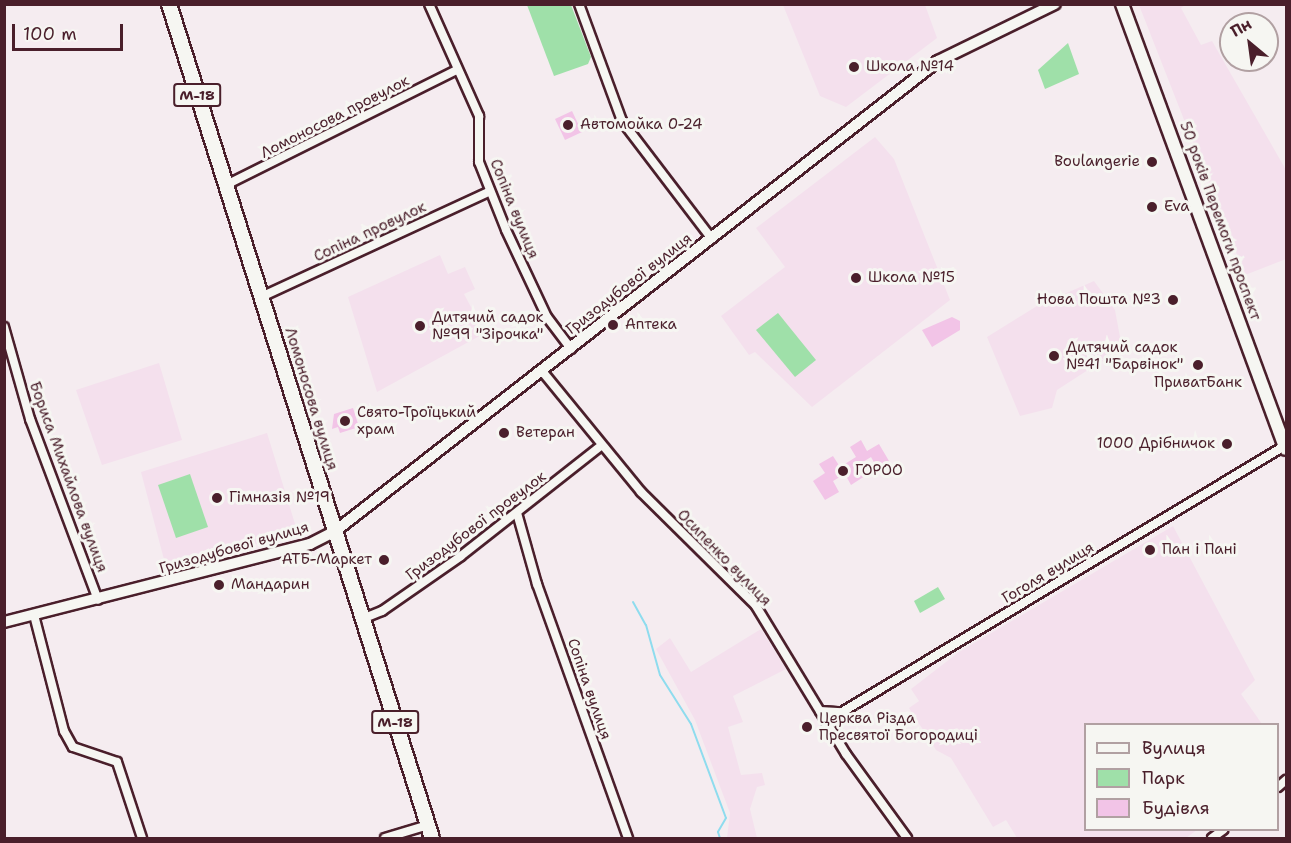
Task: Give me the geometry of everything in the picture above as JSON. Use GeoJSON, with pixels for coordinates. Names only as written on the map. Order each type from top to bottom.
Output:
{"type":"FeatureCollection","features":[{"type":"Feature","properties":{"kind":"highway","name":"Ломоносова вулиця"},"geometry":{"type":"LineString","coordinates":[[169,4],[430,832]]}},
{"type":"Feature","properties":{"kind":"main road","name":"50 років Перемоги проспект"},"geometry":{"type":"LineString","coordinates":[[1122,4],[1286,447]]}},
{"type":"Feature","properties":{"kind":"street","name":"Сопіна вулиця"},"geometry":{"type":"LineString","coordinates":[[429,4],[455,71],[479,116],[479,162],[490,191],[547,317],[570,349]]}},
{"type":"Feature","properties":{"kind":"street"},"geometry":{"type":"LineString","coordinates":[[579,4],[622,121],[712,239]]}},
{"type":"Feature","properties":{"kind":"street","name":"Гризодубової вулиця"},"geometry":{"type":"LineString","coordinates":[[4,622],[98,600],[310,544],[334,532],[938,61],[1055,4]]}},
{"type":"Feature","properties":{"kind":"street","name":"Ломоносова провулок"},"geometry":{"type":"LineString","coordinates":[[226,185],[455,71]]}},
{"type":"Feature","properties":{"kind":"street","name":"Сопіна провулок"},"geometry":{"type":"LineString","coordinates":[[261,297],[490,191]]}},
{"type":"Feature","properties":{"kind":"street","name":"Бориса Михайлова вулиця"},"geometry":{"type":"LineString","coordinates":[[4,327],[30,419],[98,600]]}},
{"type":"Feature","properties":{"kind":"street","name":"Осипенко вулиця"},"geometry":{"type":"LineString","coordinates":[[542,371],[601,446],[756,606],[820,711],[907,838]]}},
{"type":"Feature","properties":{"kind":"street","name":"Гризодубової провулок"},"geometry":{"type":"LineString","coordinates":[[362,619],[382,611],[517,513],[601,446]]}},
{"type":"Feature","properties":{"kind":"street","name":"Гоголя вулиця"},"geometry":{"type":"LineString","coordinates":[[820,711],[842,712],[1286,447]]}},
{"type":"Feature","properties":{"kind":"street","name":"Сопіна вулиця"},"geometry":{"type":"LineString","coordinates":[[517,513],[537,584],[627,838]]}},
{"type":"Feature","properties":{"kind":"street"},"geometry":{"type":"LineString","coordinates":[[34,615],[64,731],[73,747],[117,762],[142,838]]}},
{"type":"Feature","properties":{"kind":"street"},"geometry":{"type":"LineString","coordinates":[[385,838],[430,832]]}},
{"type":"Feature","properties":{"kind":"shaded area","name":"Школа №14"},"geometry":{"type":"Polygon","coordinates":[[[783,5],[925,5],[937,38],[846,107],[820,96],[783,5]]]}},
{"type":"Feature","properties":{"kind":"shaded area"},"geometry":{"type":"Polygon","coordinates":[[[1139,5],[1185,5],[1181,8],[1201,45],[1212,41],[1219,53],[1219,72],[1230,72],[1286,170],[1286,259],[1245,275],[1139,5]]]}},
{"type":"Feature","properties":{"kind":"shaded area","name":"Школа №15"},"geometry":{"type":"Polygon","coordinates":[[[875,137],[894,159],[950,300],[812,407],[755,352],[749,355],[721,316],[785,267],[756,228],[875,137]]]}},
{"type":"Feature","properties":{"kind":"shaded area","name":"Дитячий садок №99 \"Зірочка\""},"geometry":{"type":"Polygon","coordinates":[[[440,255],[448,274],[465,267],[475,289],[464,294],[485,333],[377,392],[348,297],[440,255]]]}},
{"type":"Feature","properties":{"kind":"shaded area","name":"Дитячий садок №41 \"Барвінок\""},"geometry":{"type":"Polygon","coordinates":[[[1094,281],[1115,310],[1122,348],[1057,390],[1052,408],[1020,416],[987,337],[1037,306],[1094,281]]]}},
{"type":"Feature","properties":{"kind":"shaded area"},"geometry":{"type":"Polygon","coordinates":[[[159,363],[182,440],[102,465],[76,390],[159,363]]]}},
{"type":"Feature","properties":{"kind":"shaded area","name":"Гімназія №19"},"geometry":{"type":"Polygon","coordinates":[[[267,433],[295,524],[285,537],[166,567],[141,472],[267,433]]]}},
{"type":"Feature","properties":{"kind":"shaded area"},"geometry":{"type":"Polygon","coordinates":[[[1173,526],[1255,680],[1241,694],[1261,723],[1084,723],[1084,831],[1196,831],[1186,838],[1017,838],[1006,820],[993,827],[951,758],[936,750],[909,708],[919,701],[911,689],[959,652],[1173,526]]]}},
{"type":"Feature","properties":{"kind":"shaded area"},"geometry":{"type":"Polygon","coordinates":[[[761,629],[786,669],[733,696],[743,722],[728,727],[741,775],[762,773],[765,785],[757,787],[750,809],[757,838],[727,838],[730,813],[695,720],[656,649],[670,638],[691,672],[761,629]]]}},
{"type":"Feature","properties":{"kind":"green space"},"geometry":{"type":"Polygon","coordinates":[[[527,5],[571,5],[591,57],[588,64],[554,76],[527,5]]]}},
{"type":"Feature","properties":{"kind":"green space"},"geometry":{"type":"Polygon","coordinates":[[[1068,43],[1079,74],[1045,89],[1038,70],[1068,43]]]}},
{"type":"Feature","properties":{"kind":"green space"},"geometry":{"type":"Polygon","coordinates":[[[778,313],[816,360],[795,377],[756,330],[778,313]]]}},
{"type":"Feature","properties":{"kind":"green space"},"geometry":{"type":"Polygon","coordinates":[[[190,474],[208,527],[176,538],[158,485],[190,474]]]}},
{"type":"Feature","properties":{"kind":"green space"},"geometry":{"type":"Polygon","coordinates":[[[938,587],[945,599],[920,613],[914,601],[938,587]]]}},
{"type":"Feature","properties":{"kind":"building","name":"Автомойка 0-24"},"geometry":{"type":"Polygon","coordinates":[[[572,111],[582,132],[565,140],[555,119],[572,111]]]}},
{"type":"Feature","properties":{"kind":"building"},"geometry":{"type":"Polygon","coordinates":[[[952,317],[960,321],[960,330],[932,347],[922,330],[952,317]]]}},
{"type":"Feature","properties":{"kind":"building","name":"Свято-Троїцький храм"},"geometry":{"type":"Polygon","coordinates":[[[353,408],[359,427],[340,433],[338,427],[332,429],[334,414],[353,408]]]}},
{"type":"Feature","properties":{"kind":"building","name":"ГОРОО"},"geometry":{"type":"Polygon","coordinates":[[[861,440],[867,451],[879,444],[889,461],[877,468],[871,457],[858,465],[865,476],[851,485],[845,474],[833,481],[839,492],[825,500],[813,481],[825,473],[819,464],[833,456],[840,467],[856,457],[850,447],[861,440]]]}},
{"type":"Feature","properties":{"kind":"waterway"},"geometry":{"type":"LineString","coordinates":[[633,602],[646,625],[660,675],[691,724],[726,818],[718,832],[720,838]]}},
{"type":"Feature","properties":{"kind":"place","name":"Школа №14"},"geometry":{"type":"Point","coordinates":[854,67]}},
{"type":"Feature","properties":{"kind":"place","name":"Автомойка 0-24"},"geometry":{"type":"Point","coordinates":[568,125]}},
{"type":"Feature","properties":{"kind":"place","name":"Boulangerie"},"geometry":{"type":"Point","coordinates":[1152,162]}},
{"type":"Feature","properties":{"kind":"place","name":"Eva"},"geometry":{"type":"Point","coordinates":[1152,207]}},
{"type":"Feature","properties":{"kind":"place","name":"Школа №15"},"geometry":{"type":"Point","coordinates":[856,278]}},
{"type":"Feature","properties":{"kind":"place","name":"Нова Пошта №3"},"geometry":{"type":"Point","coordinates":[1173,300]}},
{"type":"Feature","properties":{"kind":"place","name":"Аптека"},"geometry":{"type":"Point","coordinates":[613,325]}},
{"type":"Feature","properties":{"kind":"place","name":"Дитячий садок №99 \"Зірочка\""},"geometry":{"type":"Point","coordinates":[420,326]}},
{"type":"Feature","properties":{"kind":"place","name":"Дитячий садок №41 \"Барвінок\""},"geometry":{"type":"Point","coordinates":[1054,356]}},
{"type":"Feature","properties":{"kind":"place","name":"ПриватБанк"},"geometry":{"type":"Point","coordinates":[1198,365]}},
{"type":"Feature","properties":{"kind":"place","name":"Свято-Троїцький храм"},"geometry":{"type":"Point","coordinates":[345,421]}},
{"type":"Feature","properties":{"kind":"place","name":"Ветеран"},"geometry":{"type":"Point","coordinates":[504,433]}},
{"type":"Feature","properties":{"kind":"place","name":"1000 Дрібничок"},"geometry":{"type":"Point","coordinates":[1227,444]}},
{"type":"Feature","properties":{"kind":"place","name":"ГОРОО"},"geometry":{"type":"Point","coordinates":[843,471]}},
{"type":"Feature","properties":{"kind":"place","name":"Гімназія №19"},"geometry":{"type":"Point","coordinates":[217,498]}},
{"type":"Feature","properties":{"kind":"place","name":"Пан і Пані"},"geometry":{"type":"Point","coordinates":[1150,550]}},
{"type":"Feature","properties":{"kind":"place","name":"АТБ-Маркет"},"geometry":{"type":"Point","coordinates":[384,560]}},
{"type":"Feature","properties":{"kind":"place","name":"Мандарин"},"geometry":{"type":"Point","coordinates":[219,585]}},
{"type":"Feature","properties":{"kind":"place","name":"Церква Різда Пресвятої Богородиці"},"geometry":{"type":"Point","coordinates":[807,727]}}]}
